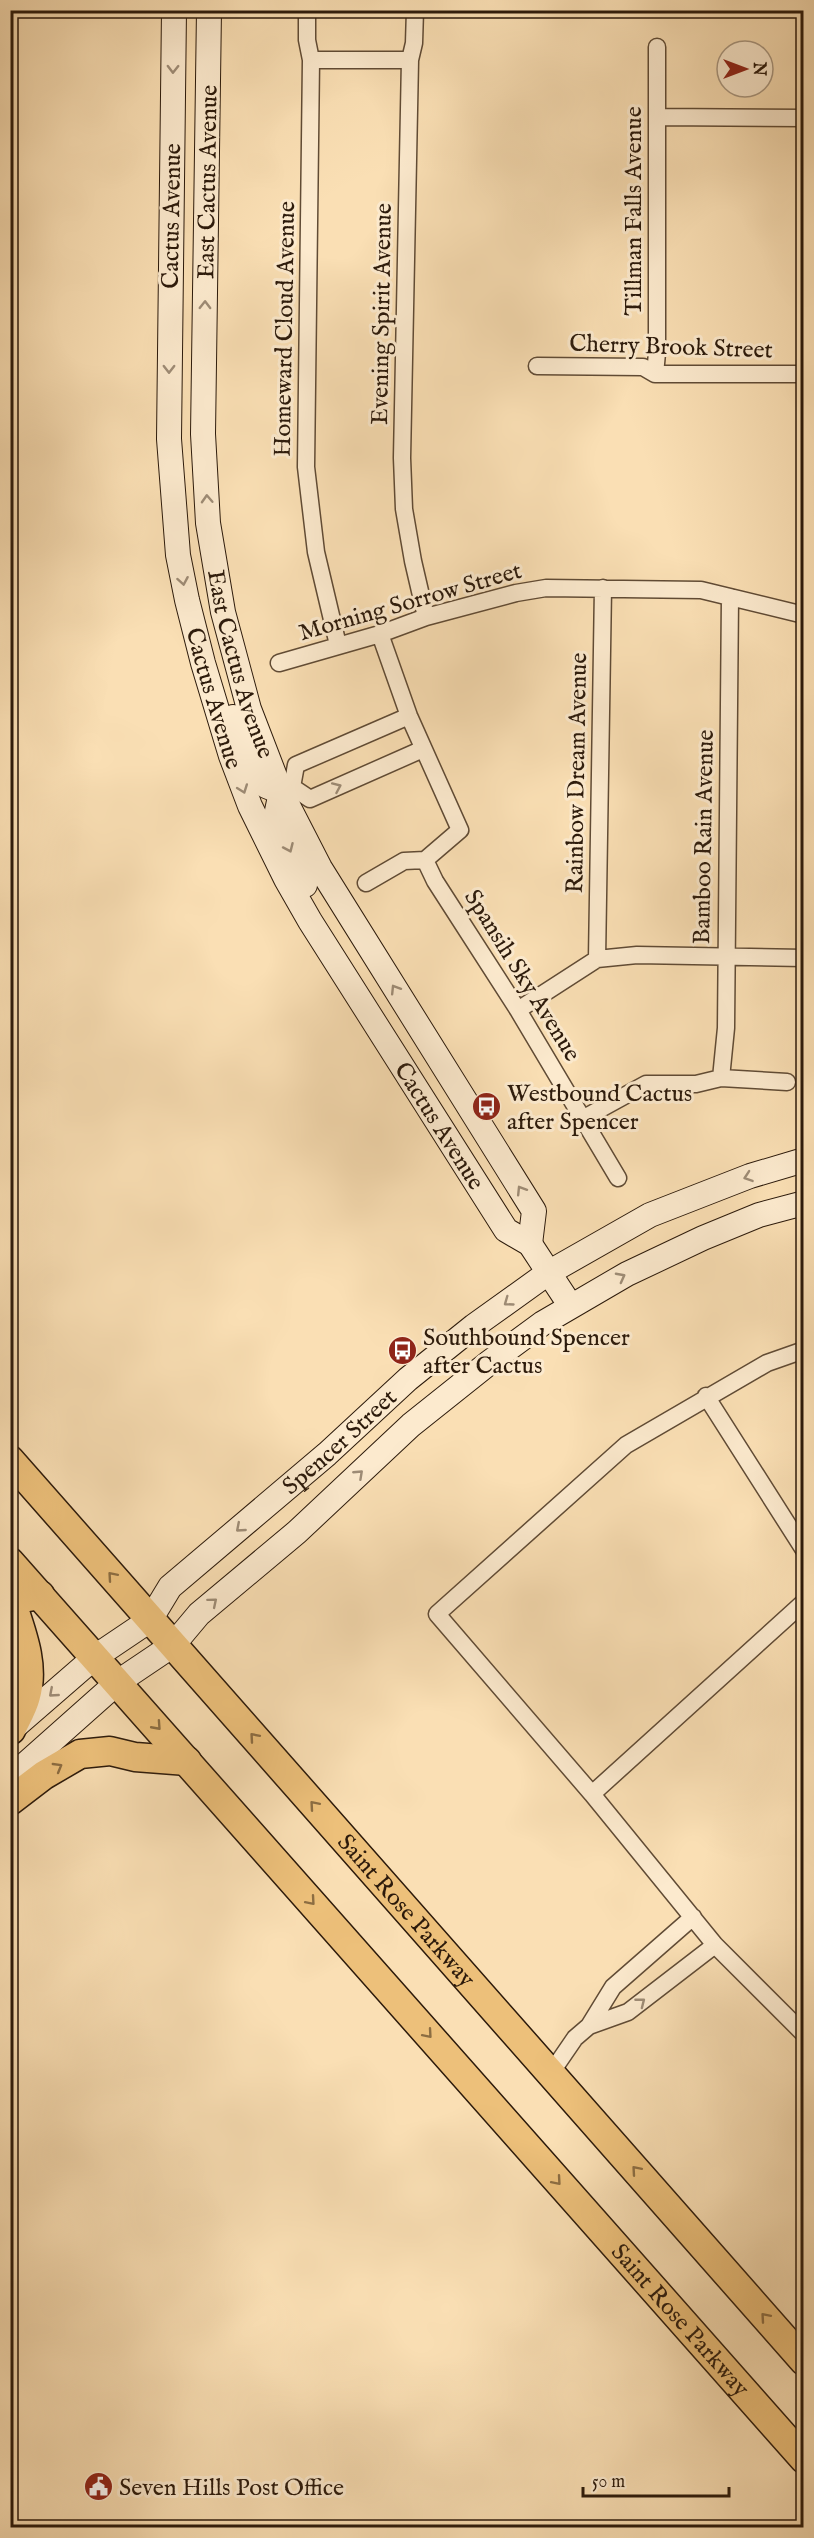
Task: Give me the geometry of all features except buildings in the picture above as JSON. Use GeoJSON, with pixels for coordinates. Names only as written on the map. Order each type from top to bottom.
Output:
{"type":"FeatureCollection","features":[{"type":"Feature","properties":{"kind":"highway","name":"Saint Rose Parkway"},"geometry":{"type":"LineString","coordinates":[[10,1460],[804,2361]]}},
{"type":"Feature","properties":{"kind":"highway","name":"Saint Rose Parkway"},"geometry":{"type":"LineString","coordinates":[[10,1562],[804,2458]]}},
{"type":"Feature","properties":{"kind":"highway"},"geometry":{"type":"LineString","coordinates":[[11,1731],[26,1698],[30,1680],[30,1668],[12,1600],[40,1595]]}},
{"type":"Feature","properties":{"kind":"highway"},"geometry":{"type":"LineString","coordinates":[[10,1801],[44,1774],[80,1754],[110,1751],[135,1757],[188,1761]]}},
{"type":"Feature","properties":{"kind":"main road","name":"Cactus Avenue"},"geometry":{"type":"LineString","coordinates":[[174,10],[169,427],[178,555],[187,600],[210,687],[231,756],[250,806],[286,879],[310,921],[506,1230],[530,1244],[559,1289]]}},
{"type":"Feature","properties":{"kind":"main road","name":"East Cactus Avenue"},"geometry":{"type":"LineString","coordinates":[[209,10],[203,434],[208,523],[223,612],[249,709],[320,867],[534,1211],[530,1244]]}},
{"type":"Feature","properties":{"kind":"main road"},"geometry":{"type":"LineString","coordinates":[[173,502],[183,507],[191,519],[200,579],[213,606],[223,612]]}},
{"type":"Feature","properties":{"kind":"main road"},"geometry":{"type":"LineString","coordinates":[[210,687],[220,694],[230,709],[259,780],[266,786],[286,790],[277,811],[278,822],[309,895],[312,909],[310,921]]}},
{"type":"Feature","properties":{"kind":"main road"},"geometry":{"type":"LineString","coordinates":[[369,1014],[388,1013],[397,1021],[435,1074],[450,1087],[457,1089]]}},
{"type":"Feature","properties":{"kind":"main road","name":"Spencer Street"},"geometry":{"type":"LineString","coordinates":[[10,1778],[118,1682],[173,1645],[199,1614],[297,1532],[411,1425],[490,1362],[559,1289],[650,1215],[750,1176],[804,1160]]}},
{"type":"Feature","properties":{"kind":"main road","name":"Spencer Street"},"geometry":{"type":"LineString","coordinates":[[150,1620],[170,1587],[327,1454],[408,1380],[474,1326],[559,1289],[627,1274],[703,1238],[759,1215],[804,1203]]}},
{"type":"Feature","properties":{"kind":"main road"},"geometry":{"type":"LineString","coordinates":[[11,1731],[95,1656],[150,1620]]}},
{"type":"Feature","properties":{"kind":"street","name":"Homeward Cloud Avenue"},"geometry":{"type":"LineString","coordinates":[[307,10],[307,40],[311,60],[306,467],[316,552],[338,645]]}},
{"type":"Feature","properties":{"kind":"street","name":"Evening Spirit Avenue"},"geometry":{"type":"LineString","coordinates":[[415,10],[414,43],[410,60],[402,458],[404,509],[412,561],[426,617]]}},
{"type":"Feature","properties":{"kind":"street","name":"Tillman Falls Avenue"},"geometry":{"type":"LineString","coordinates":[[655,374],[657,353],[657,47]]}},
{"type":"Feature","properties":{"kind":"street"},"geometry":{"type":"LineString","coordinates":[[311,60],[410,60]]}},
{"type":"Feature","properties":{"kind":"street"},"geometry":{"type":"LineString","coordinates":[[657,117],[804,118]]}},
{"type":"Feature","properties":{"kind":"street","name":"Cherry Brook Street"},"geometry":{"type":"LineString","coordinates":[[537,366],[643,367],[655,374],[804,374]]}},
{"type":"Feature","properties":{"kind":"street","name":"Morning Sorrow Street"},"geometry":{"type":"LineString","coordinates":[[279,663],[380,634],[426,617],[516,593],[546,588],[701,591],[804,615]]}},
{"type":"Feature","properties":{"kind":"street","name":"Rainbow Dream Avenue"},"geometry":{"type":"LineString","coordinates":[[597,959],[603,588]]}},
{"type":"Feature","properties":{"kind":"street","name":"Bamboo Rain Avenue"},"geometry":{"type":"LineString","coordinates":[[721,1078],[726,1028],[730,597]]}},
{"type":"Feature","properties":{"kind":"street"},"geometry":{"type":"LineString","coordinates":[[366,883],[404,861],[426,860],[460,830],[409,716],[380,634]]}},
{"type":"Feature","properties":{"kind":"street"},"geometry":{"type":"LineString","coordinates":[[409,716],[296,765],[286,790],[310,799],[423,749]]}},
{"type":"Feature","properties":{"kind":"street","name":"Spansih Sky Avenue"},"geometry":{"type":"LineString","coordinates":[[426,860],[435,881],[518,1010],[618,1178]]}},
{"type":"Feature","properties":{"kind":"street"},"geometry":{"type":"LineString","coordinates":[[518,1010],[597,959],[637,955],[804,958]]}},
{"type":"Feature","properties":{"kind":"street"},"geometry":{"type":"LineString","coordinates":[[584,1118],[646,1084],[696,1084],[721,1078],[788,1082]]}},
{"type":"Feature","properties":{"kind":"street"},"geometry":{"type":"LineString","coordinates":[[804,1350],[767,1363],[706,1396],[626,1445],[437,1614],[592,1794],[715,1945],[804,2034]]}},
{"type":"Feature","properties":{"kind":"street"},"geometry":{"type":"LineString","coordinates":[[706,1396],[804,1550]]}},
{"type":"Feature","properties":{"kind":"street"},"geometry":{"type":"LineString","coordinates":[[592,1794],[804,1602]]}},
{"type":"Feature","properties":{"kind":"street"},"geometry":{"type":"LineString","coordinates":[[551,2073],[575,2038],[588,2025],[613,1987],[693,1917]]}},
{"type":"Feature","properties":{"kind":"street"},"geometry":{"type":"LineString","coordinates":[[588,2025],[628,2012],[715,1945]]}},
{"type":"Feature","properties":{"kind":"place","name":"Westbound Cactus after Spencer"},"geometry":{"type":"Point","coordinates":[486,1107]}},
{"type":"Feature","properties":{"kind":"place","name":"Southbound Spencer after Cactus"},"geometry":{"type":"Point","coordinates":[402,1351]}},
{"type":"Feature","properties":{"kind":"place","name":"Seven Hills Post Office"},"geometry":{"type":"Point","coordinates":[98,2487]}}]}
